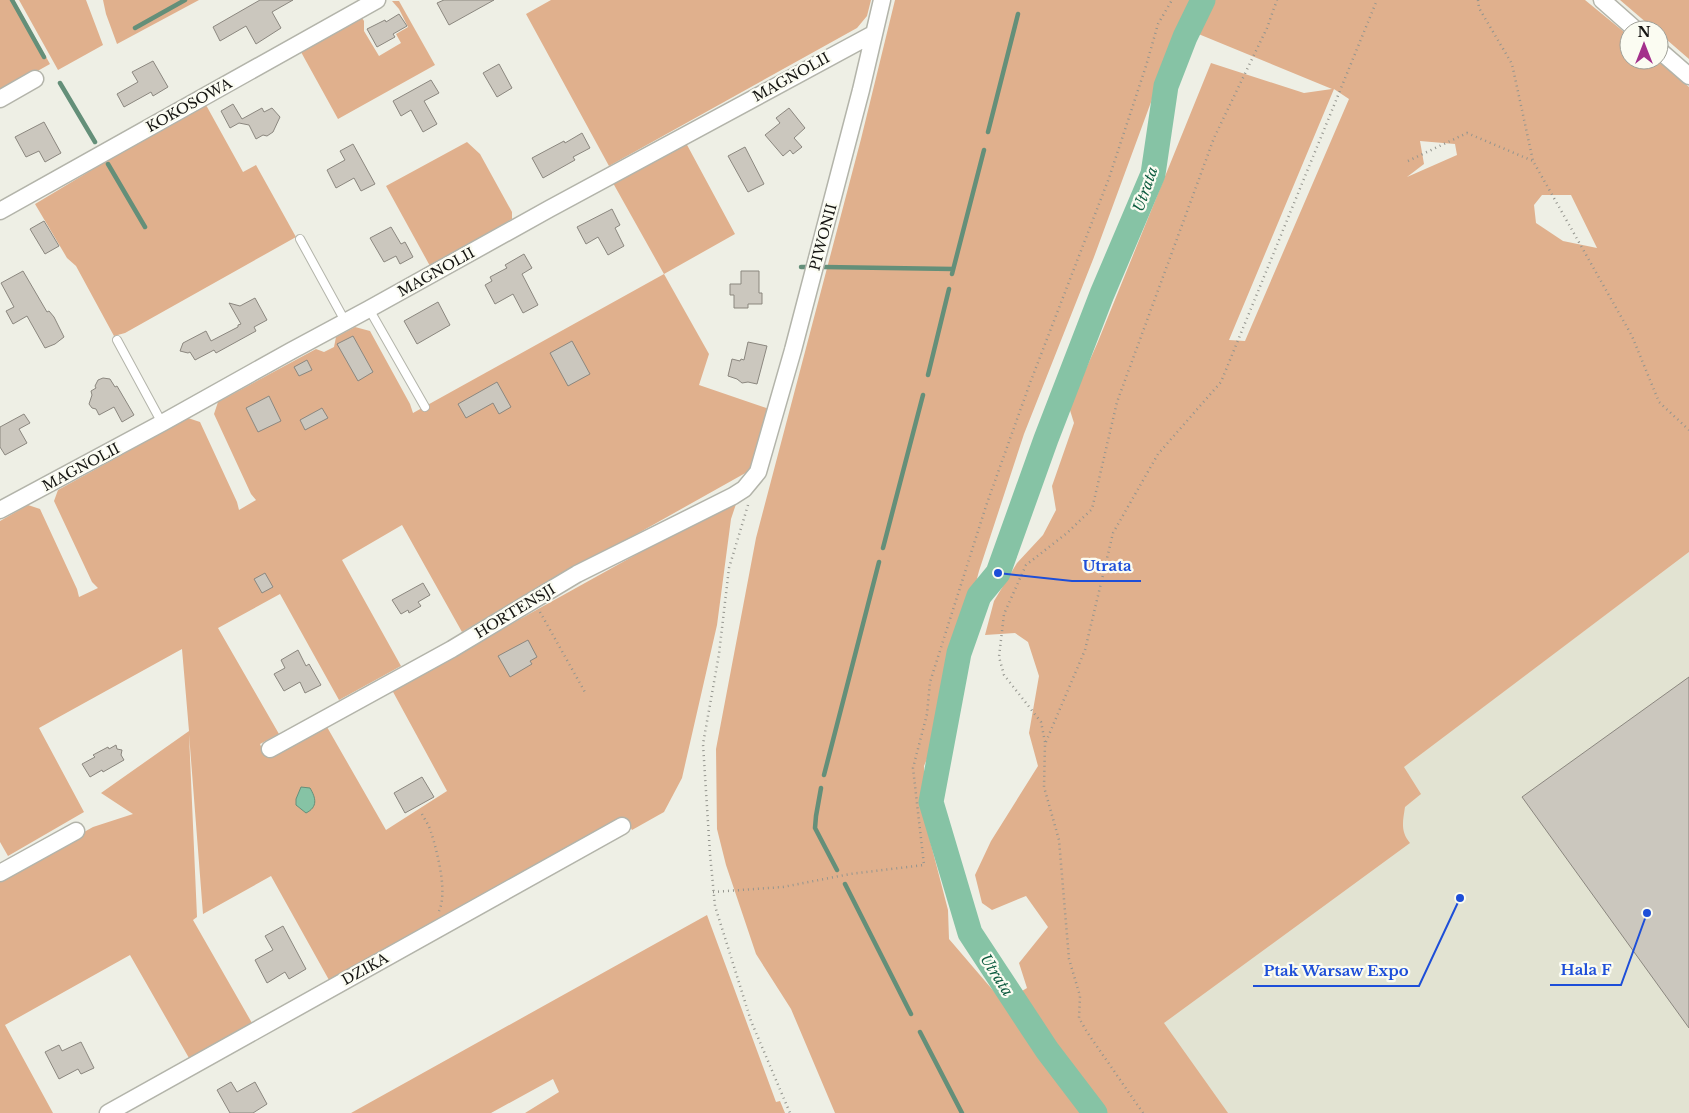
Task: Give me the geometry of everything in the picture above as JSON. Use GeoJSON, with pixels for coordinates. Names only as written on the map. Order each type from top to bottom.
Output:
{"type":"FeatureCollection","features":[{"type":"Feature","properties":{"kind":"street","name":"KOKOSOWA"},"geometry":{"type":"LineString","coordinates":[[0,211],[378,0]]}},
{"type":"Feature","properties":{"kind":"street","name":"PIWONII"},"geometry":{"type":"LineString","coordinates":[[758,472],[793,350],[861,90],[882,0]]}},
{"type":"Feature","properties":{"kind":"street"},"geometry":{"type":"LineString","coordinates":[[1602,0],[1625,20]]}},
{"type":"Feature","properties":{"kind":"street","name":"MAGNOLII"},"geometry":{"type":"LineString","coordinates":[[0,510],[162,423],[558,204],[873,34]]}},
{"type":"Feature","properties":{"kind":"street"},"geometry":{"type":"LineString","coordinates":[[1669,59],[1689,76]]}},
{"type":"Feature","properties":{"kind":"street"},"geometry":{"type":"LineString","coordinates":[[0,99],[35,79]]}},
{"type":"Feature","properties":{"kind":"street","name":"HORTENSJI"},"geometry":{"type":"LineString","coordinates":[[270,749],[452,648],[577,574],[733,496],[744,489],[758,472]]}},
{"type":"Feature","properties":{"kind":"street","name":"DZIKA"},"geometry":{"type":"LineString","coordinates":[[108,1113],[622,826]]}},
{"type":"Feature","properties":{"kind":"street"},"geometry":{"type":"LineString","coordinates":[[0,873],[76,831]]}},
{"type":"Feature","properties":{"kind":"lane"},"geometry":{"type":"LineString","coordinates":[[300,239],[345,321]]}},
{"type":"Feature","properties":{"kind":"lane"},"geometry":{"type":"LineString","coordinates":[[369,309],[425,407]]}},
{"type":"Feature","properties":{"kind":"lane"},"geometry":{"type":"LineString","coordinates":[[117,340],[162,423]]}},
{"type":"Feature","properties":{"kind":"path"},"geometry":{"type":"LineString","coordinates":[[713,892],[783,887],[850,874],[924,865],[913,768],[927,714],[930,682],[986,506],[1030,383],[1109,178],[1158,24],[1172,0]]}},
{"type":"Feature","properties":{"kind":"path"},"geometry":{"type":"LineString","coordinates":[[1144,1113],[1079,1018],[1080,996],[1069,959],[1059,840],[1044,787],[1045,744],[1041,722],[1004,675],[999,657],[1004,614],[1026,565],[1067,533],[1092,509],[1121,393],[1214,138],[1267,28],[1277,0]]}},
{"type":"Feature","properties":{"kind":"path"},"geometry":{"type":"LineString","coordinates":[[1045,744],[1085,650],[1113,533],[1158,454],[1221,382],[1377,0]]}},
{"type":"Feature","properties":{"kind":"path"},"geometry":{"type":"LineString","coordinates":[[1478,0],[1478,8],[1512,64],[1533,161],[1632,336],[1659,402],[1689,430]]}},
{"type":"Feature","properties":{"kind":"path"},"geometry":{"type":"LineString","coordinates":[[1408,161],[1466,133],[1533,161]]}},
{"type":"Feature","properties":{"kind":"path"},"geometry":{"type":"LineString","coordinates":[[750,498],[729,568],[719,654],[704,744],[713,892],[714,906],[751,1021],[790,1113]]}},
{"type":"Feature","properties":{"kind":"path"},"geometry":{"type":"LineString","coordinates":[[534,599],[586,694]]}},
{"type":"Feature","properties":{"kind":"path"},"geometry":{"type":"LineString","coordinates":[[422,814],[431,830],[442,889],[441,907],[428,934]]}},
{"type":"Feature","properties":{"kind":"shaded area"},"geometry":{"type":"Polygon","coordinates":[[[0,0],[14,0],[50,64],[0,92],[0,0]]]}},
{"type":"Feature","properties":{"kind":"shaded area"},"geometry":{"type":"Polygon","coordinates":[[[19,0],[86,0],[103,45],[58,70],[19,0]]]}},
{"type":"Feature","properties":{"kind":"shaded area"},"geometry":{"type":"Polygon","coordinates":[[[103,0],[199,0],[117,44],[103,0]]]}},
{"type":"Feature","properties":{"kind":"shaded area"},"geometry":{"type":"Polygon","coordinates":[[[551,0],[871,0],[867,16],[857,28],[609,166],[526,14],[551,0]]]}},
{"type":"Feature","properties":{"kind":"shaded area"},"geometry":{"type":"Polygon","coordinates":[[[895,0],[1585,0],[1619,28],[1619,70],[1669,70],[1689,87],[1689,552],[1404,767],[1421,794],[1405,807],[1403,830],[1410,843],[1164,1023],[1228,1113],[835,1113],[791,1009],[756,954],[726,865],[717,829],[716,749],[756,538],[861,139],[895,0]],[[1179,26],[1094,257],[1024,434],[979,571],[934,742],[924,766],[926,825],[948,910],[949,939],[1003,1002],[1027,988],[1019,963],[1048,927],[1026,896],[992,910],[982,903],[975,875],[991,841],[1038,766],[1029,733],[1039,676],[1028,642],[1015,633],[985,635],[994,601],[1017,563],[1043,535],[1056,510],[1052,486],[1074,423],[1069,407],[1097,344],[1211,63],[1304,93],[1332,89],[1179,26]],[[1334,89],[1229,340],[1245,341],[1349,99],[1334,89]],[[1420,141],[1424,164],[1407,177],[1457,155],[1455,144],[1420,141]],[[1542,195],[1534,205],[1536,223],[1563,241],[1597,248],[1571,195],[1542,195]]]}},
{"type":"Feature","properties":{"kind":"shaded area"},"geometry":{"type":"Polygon","coordinates":[[[1620,0],[1689,0],[1689,59],[1669,42],[1669,20],[1643,20],[1620,0]]]}},
{"type":"Feature","properties":{"kind":"shaded area"},"geometry":{"type":"Polygon","coordinates":[[[392,1],[399,1],[435,65],[338,119],[301,52],[362,18],[364,21],[364,31],[379,56],[401,43],[396,34],[408,27],[399,9],[392,1]]]}},
{"type":"Feature","properties":{"kind":"shaded area"},"geometry":{"type":"Polygon","coordinates":[[[206,105],[243,172],[256,165],[296,237],[125,333],[114,336],[76,266],[67,258],[35,204],[206,105]]]}},
{"type":"Feature","properties":{"kind":"shaded area"},"geometry":{"type":"Polygon","coordinates":[[[467,142],[480,154],[512,212],[512,219],[430,266],[386,186],[467,142]]]}},
{"type":"Feature","properties":{"kind":"shaded area"},"geometry":{"type":"Polygon","coordinates":[[[686,143],[735,234],[664,274],[613,183],[686,143]]]}},
{"type":"Feature","properties":{"kind":"shaded area"},"geometry":{"type":"Polygon","coordinates":[[[664,274],[709,354],[699,385],[772,410],[761,456],[749,471],[462,632],[402,525],[342,560],[401,666],[339,700],[280,594],[218,628],[279,734],[260,744],[264,754],[271,758],[327,727],[386,830],[447,791],[392,690],[738,498],[731,519],[717,625],[682,778],[664,812],[632,830],[625,818],[329,980],[271,876],[203,914],[189,734],[197,917],[193,920],[252,1023],[189,1058],[130,955],[5,1025],[53,1113],[0,1113],[0,879],[93,827],[133,814],[101,793],[189,731],[182,649],[39,728],[84,812],[8,856],[0,842],[0,521],[28,505],[40,509],[79,597],[98,588],[92,582],[54,501],[58,490],[188,418],[200,422],[239,510],[256,500],[251,494],[214,414],[218,402],[316,349],[324,352],[334,347],[336,337],[355,327],[370,331],[410,404],[413,413],[664,274]]]}},
{"type":"Feature","properties":{"kind":"shaded area"},"geometry":{"type":"Polygon","coordinates":[[[1689,552],[1689,1113],[1114,1113],[1056,1028],[1689,552]]]}},
{"type":"Feature","properties":{"kind":"shaded area"},"geometry":{"type":"Polygon","coordinates":[[[301,787],[310,788],[315,799],[313,808],[306,813],[296,805],[296,799],[301,787]]]}},
{"type":"Feature","properties":{"kind":"shaded area"},"geometry":{"type":"Polygon","coordinates":[[[707,915],[776,1102],[780,1101],[785,1113],[525,1113],[559,1092],[553,1079],[491,1113],[351,1113],[707,915]]]}},
{"type":"Feature","properties":{"kind":"building"},"geometry":{"type":"Polygon","coordinates":[[[260,0],[293,0],[272,12],[281,28],[256,44],[246,26],[220,41],[213,27],[260,0]]]}},
{"type":"Feature","properties":{"kind":"building"},"geometry":{"type":"Polygon","coordinates":[[[444,0],[494,0],[449,25],[437,3],[444,0]]]}},
{"type":"Feature","properties":{"kind":"building"},"geometry":{"type":"Polygon","coordinates":[[[399,14],[407,26],[393,34],[395,37],[377,47],[367,29],[385,20],[386,22],[399,14]]]}},
{"type":"Feature","properties":{"kind":"building"},"geometry":{"type":"Polygon","coordinates":[[[153,61],[168,87],[153,96],[151,92],[124,107],[117,94],[138,82],[132,72],[153,61]]]}},
{"type":"Feature","properties":{"kind":"building"},"geometry":{"type":"Polygon","coordinates":[[[499,64],[512,88],[497,97],[483,73],[499,64]]]}},
{"type":"Feature","properties":{"kind":"building"},"geometry":{"type":"Polygon","coordinates":[[[431,80],[439,93],[424,101],[437,124],[423,132],[411,110],[401,116],[393,101],[431,80]]]}},
{"type":"Feature","properties":{"kind":"building"},"geometry":{"type":"Polygon","coordinates":[[[233,104],[242,119],[262,108],[264,112],[272,108],[280,117],[273,132],[256,139],[249,125],[239,123],[230,128],[221,111],[233,104]]]}},
{"type":"Feature","properties":{"kind":"building"},"geometry":{"type":"Polygon","coordinates":[[[789,108],[805,128],[794,138],[802,147],[793,154],[790,150],[783,156],[765,135],[780,123],[776,118],[789,108]]]}},
{"type":"Feature","properties":{"kind":"building"},"geometry":{"type":"Polygon","coordinates":[[[44,122],[61,153],[45,162],[39,151],[26,157],[15,137],[44,122]]]}},
{"type":"Feature","properties":{"kind":"building"},"geometry":{"type":"Polygon","coordinates":[[[582,133],[590,148],[573,157],[575,160],[543,178],[532,158],[582,133]]]}},
{"type":"Feature","properties":{"kind":"building"},"geometry":{"type":"Polygon","coordinates":[[[353,144],[375,184],[361,191],[354,178],[336,188],[327,170],[345,160],[340,151],[353,144]]]}},
{"type":"Feature","properties":{"kind":"building"},"geometry":{"type":"Polygon","coordinates":[[[745,147],[764,184],[748,192],[728,156],[745,147]]]}},
{"type":"Feature","properties":{"kind":"building"},"geometry":{"type":"Polygon","coordinates":[[[612,209],[620,225],[615,228],[624,246],[608,255],[598,237],[586,244],[577,227],[612,209]]]}},
{"type":"Feature","properties":{"kind":"building"},"geometry":{"type":"Polygon","coordinates":[[[44,221],[59,246],[45,254],[30,229],[44,221]]]}},
{"type":"Feature","properties":{"kind":"building"},"geometry":{"type":"Polygon","coordinates":[[[391,227],[401,244],[405,242],[413,257],[400,264],[396,256],[384,262],[370,238],[391,227]]]}},
{"type":"Feature","properties":{"kind":"building"},"geometry":{"type":"Polygon","coordinates":[[[524,254],[532,268],[522,274],[538,305],[523,313],[513,294],[495,304],[485,285],[492,281],[490,277],[507,268],[505,265],[524,254]]]}},
{"type":"Feature","properties":{"kind":"building"},"geometry":{"type":"Polygon","coordinates":[[[23,271],[47,312],[49,311],[54,317],[64,337],[55,344],[45,348],[27,316],[13,324],[6,311],[14,307],[1,283],[23,271]]]}},
{"type":"Feature","properties":{"kind":"building"},"geometry":{"type":"Polygon","coordinates":[[[741,271],[759,271],[759,293],[762,293],[762,304],[748,304],[748,308],[734,308],[734,295],[730,295],[730,284],[741,284],[741,271]]]}},
{"type":"Feature","properties":{"kind":"building"},"geometry":{"type":"Polygon","coordinates":[[[255,298],[267,320],[254,327],[256,331],[216,353],[214,350],[195,360],[190,352],[180,351],[183,343],[206,331],[211,341],[238,327],[241,324],[229,303],[240,306],[255,298]]]}},
{"type":"Feature","properties":{"kind":"building"},"geometry":{"type":"Polygon","coordinates":[[[438,302],[450,325],[417,344],[404,321],[438,302]]]}},
{"type":"Feature","properties":{"kind":"building"},"geometry":{"type":"Polygon","coordinates":[[[353,336],[373,372],[358,381],[337,344],[353,336]]]}},
{"type":"Feature","properties":{"kind":"building"},"geometry":{"type":"Polygon","coordinates":[[[572,341],[590,374],[568,386],[550,353],[572,341]]]}},
{"type":"Feature","properties":{"kind":"building"},"geometry":{"type":"Polygon","coordinates":[[[748,342],[767,346],[757,384],[742,383],[728,376],[732,359],[744,360],[748,342]]]}},
{"type":"Feature","properties":{"kind":"building"},"geometry":{"type":"Polygon","coordinates":[[[307,360],[312,370],[299,376],[294,367],[307,360]]]}},
{"type":"Feature","properties":{"kind":"building"},"geometry":{"type":"Polygon","coordinates":[[[103,378],[110,379],[115,387],[117,386],[134,415],[122,422],[114,407],[99,415],[96,409],[92,408],[89,404],[92,395],[91,391],[96,388],[98,380],[103,378]]]}},
{"type":"Feature","properties":{"kind":"building"},"geometry":{"type":"Polygon","coordinates":[[[497,382],[511,407],[499,414],[493,403],[466,418],[458,404],[497,382]]]}},
{"type":"Feature","properties":{"kind":"building"},"geometry":{"type":"Polygon","coordinates":[[[269,396],[281,421],[258,432],[246,408],[269,396]]]}},
{"type":"Feature","properties":{"kind":"building"},"geometry":{"type":"Polygon","coordinates":[[[322,408],[328,418],[305,430],[300,420],[322,408]]]}},
{"type":"Feature","properties":{"kind":"building"},"geometry":{"type":"Polygon","coordinates":[[[24,414],[30,423],[19,429],[27,443],[5,455],[0,447],[0,427],[24,414]]]}},
{"type":"Feature","properties":{"kind":"building"},"geometry":{"type":"Polygon","coordinates":[[[265,573],[273,587],[262,593],[254,579],[265,573]]]}},
{"type":"Feature","properties":{"kind":"building"},"geometry":{"type":"Polygon","coordinates":[[[423,583],[430,595],[418,602],[421,606],[409,613],[408,610],[401,614],[392,600],[423,583]]]}},
{"type":"Feature","properties":{"kind":"building"},"geometry":{"type":"Polygon","coordinates":[[[528,640],[537,657],[530,661],[532,664],[510,677],[498,656],[528,640]]]}},
{"type":"Feature","properties":{"kind":"building"},"geometry":{"type":"Polygon","coordinates":[[[298,650],[306,666],[309,664],[321,685],[305,693],[300,682],[284,691],[274,674],[285,668],[281,660],[298,650]]]}},
{"type":"Feature","properties":{"kind":"building"},"geometry":{"type":"Polygon","coordinates":[[[1689,677],[1689,1028],[1522,797],[1689,677]]]}},
{"type":"Feature","properties":{"kind":"building"},"geometry":{"type":"Polygon","coordinates":[[[116,745],[117,749],[122,750],[121,755],[124,760],[90,777],[82,764],[95,757],[93,755],[116,745]]]}},
{"type":"Feature","properties":{"kind":"building"},"geometry":{"type":"Polygon","coordinates":[[[422,777],[434,797],[405,813],[394,793],[422,777]]]}},
{"type":"Feature","properties":{"kind":"building"},"geometry":{"type":"Polygon","coordinates":[[[283,926],[306,969],[289,979],[285,972],[267,983],[255,960],[273,950],[265,936],[283,926]]]}},
{"type":"Feature","properties":{"kind":"building"},"geometry":{"type":"Polygon","coordinates":[[[81,1042],[94,1068],[81,1074],[78,1069],[59,1079],[45,1052],[59,1045],[62,1051],[81,1042]]]}},
{"type":"Feature","properties":{"kind":"building"},"geometry":{"type":"Polygon","coordinates":[[[231,1082],[237,1092],[255,1082],[267,1104],[253,1113],[230,1113],[217,1090],[231,1082]]]}},
{"type":"Feature","properties":{"kind":"waterway"},"geometry":{"type":"LineString","coordinates":[[12,0],[44,57]]}},
{"type":"Feature","properties":{"kind":"waterway"},"geometry":{"type":"LineString","coordinates":[[135,28],[185,0]]}},
{"type":"Feature","properties":{"kind":"waterway","name":"Utrata"},"geometry":{"type":"LineString","coordinates":[[1095,1113],[1047,1050],[970,933],[931,802],[959,653],[979,596],[998,573],[1046,439],[1102,294],[1153,174],[1166,86],[1185,37],[1203,0]]}},
{"type":"Feature","properties":{"kind":"waterway"},"geometry":{"type":"LineString","coordinates":[[988,132],[1018,14]]}},
{"type":"Feature","properties":{"kind":"waterway"},"geometry":{"type":"LineString","coordinates":[[60,83],[95,142]]}},
{"type":"Feature","properties":{"kind":"waterway"},"geometry":{"type":"LineString","coordinates":[[952,274],[984,150]]}},
{"type":"Feature","properties":{"kind":"waterway"},"geometry":{"type":"LineString","coordinates":[[108,164],[145,227]]}},
{"type":"Feature","properties":{"kind":"waterway"},"geometry":{"type":"LineString","coordinates":[[801,267],[808,267]]}},
{"type":"Feature","properties":{"kind":"waterway"},"geometry":{"type":"LineString","coordinates":[[824,267],[953,269]]}},
{"type":"Feature","properties":{"kind":"waterway"},"geometry":{"type":"LineString","coordinates":[[928,375],[949,289]]}},
{"type":"Feature","properties":{"kind":"waterway"},"geometry":{"type":"LineString","coordinates":[[883,548],[923,395]]}},
{"type":"Feature","properties":{"kind":"waterway"},"geometry":{"type":"LineString","coordinates":[[824,775],[879,562]]}},
{"type":"Feature","properties":{"kind":"waterway"},"geometry":{"type":"LineString","coordinates":[[821,788],[815,828],[837,870]]}},
{"type":"Feature","properties":{"kind":"waterway"},"geometry":{"type":"LineString","coordinates":[[845,884],[911,1014]]}},
{"type":"Feature","properties":{"kind":"waterway"},"geometry":{"type":"LineString","coordinates":[[920,1032],[962,1113]]}},
{"type":"Feature","properties":{"kind":"place","name":"Utrata"},"geometry":{"type":"Point","coordinates":[998,573]}},
{"type":"Feature","properties":{"kind":"place","name":"Ptak Warsaw Expo"},"geometry":{"type":"Point","coordinates":[1460,898]}},
{"type":"Feature","properties":{"kind":"place","name":"Hala F"},"geometry":{"type":"Point","coordinates":[1647,913]}}]}
